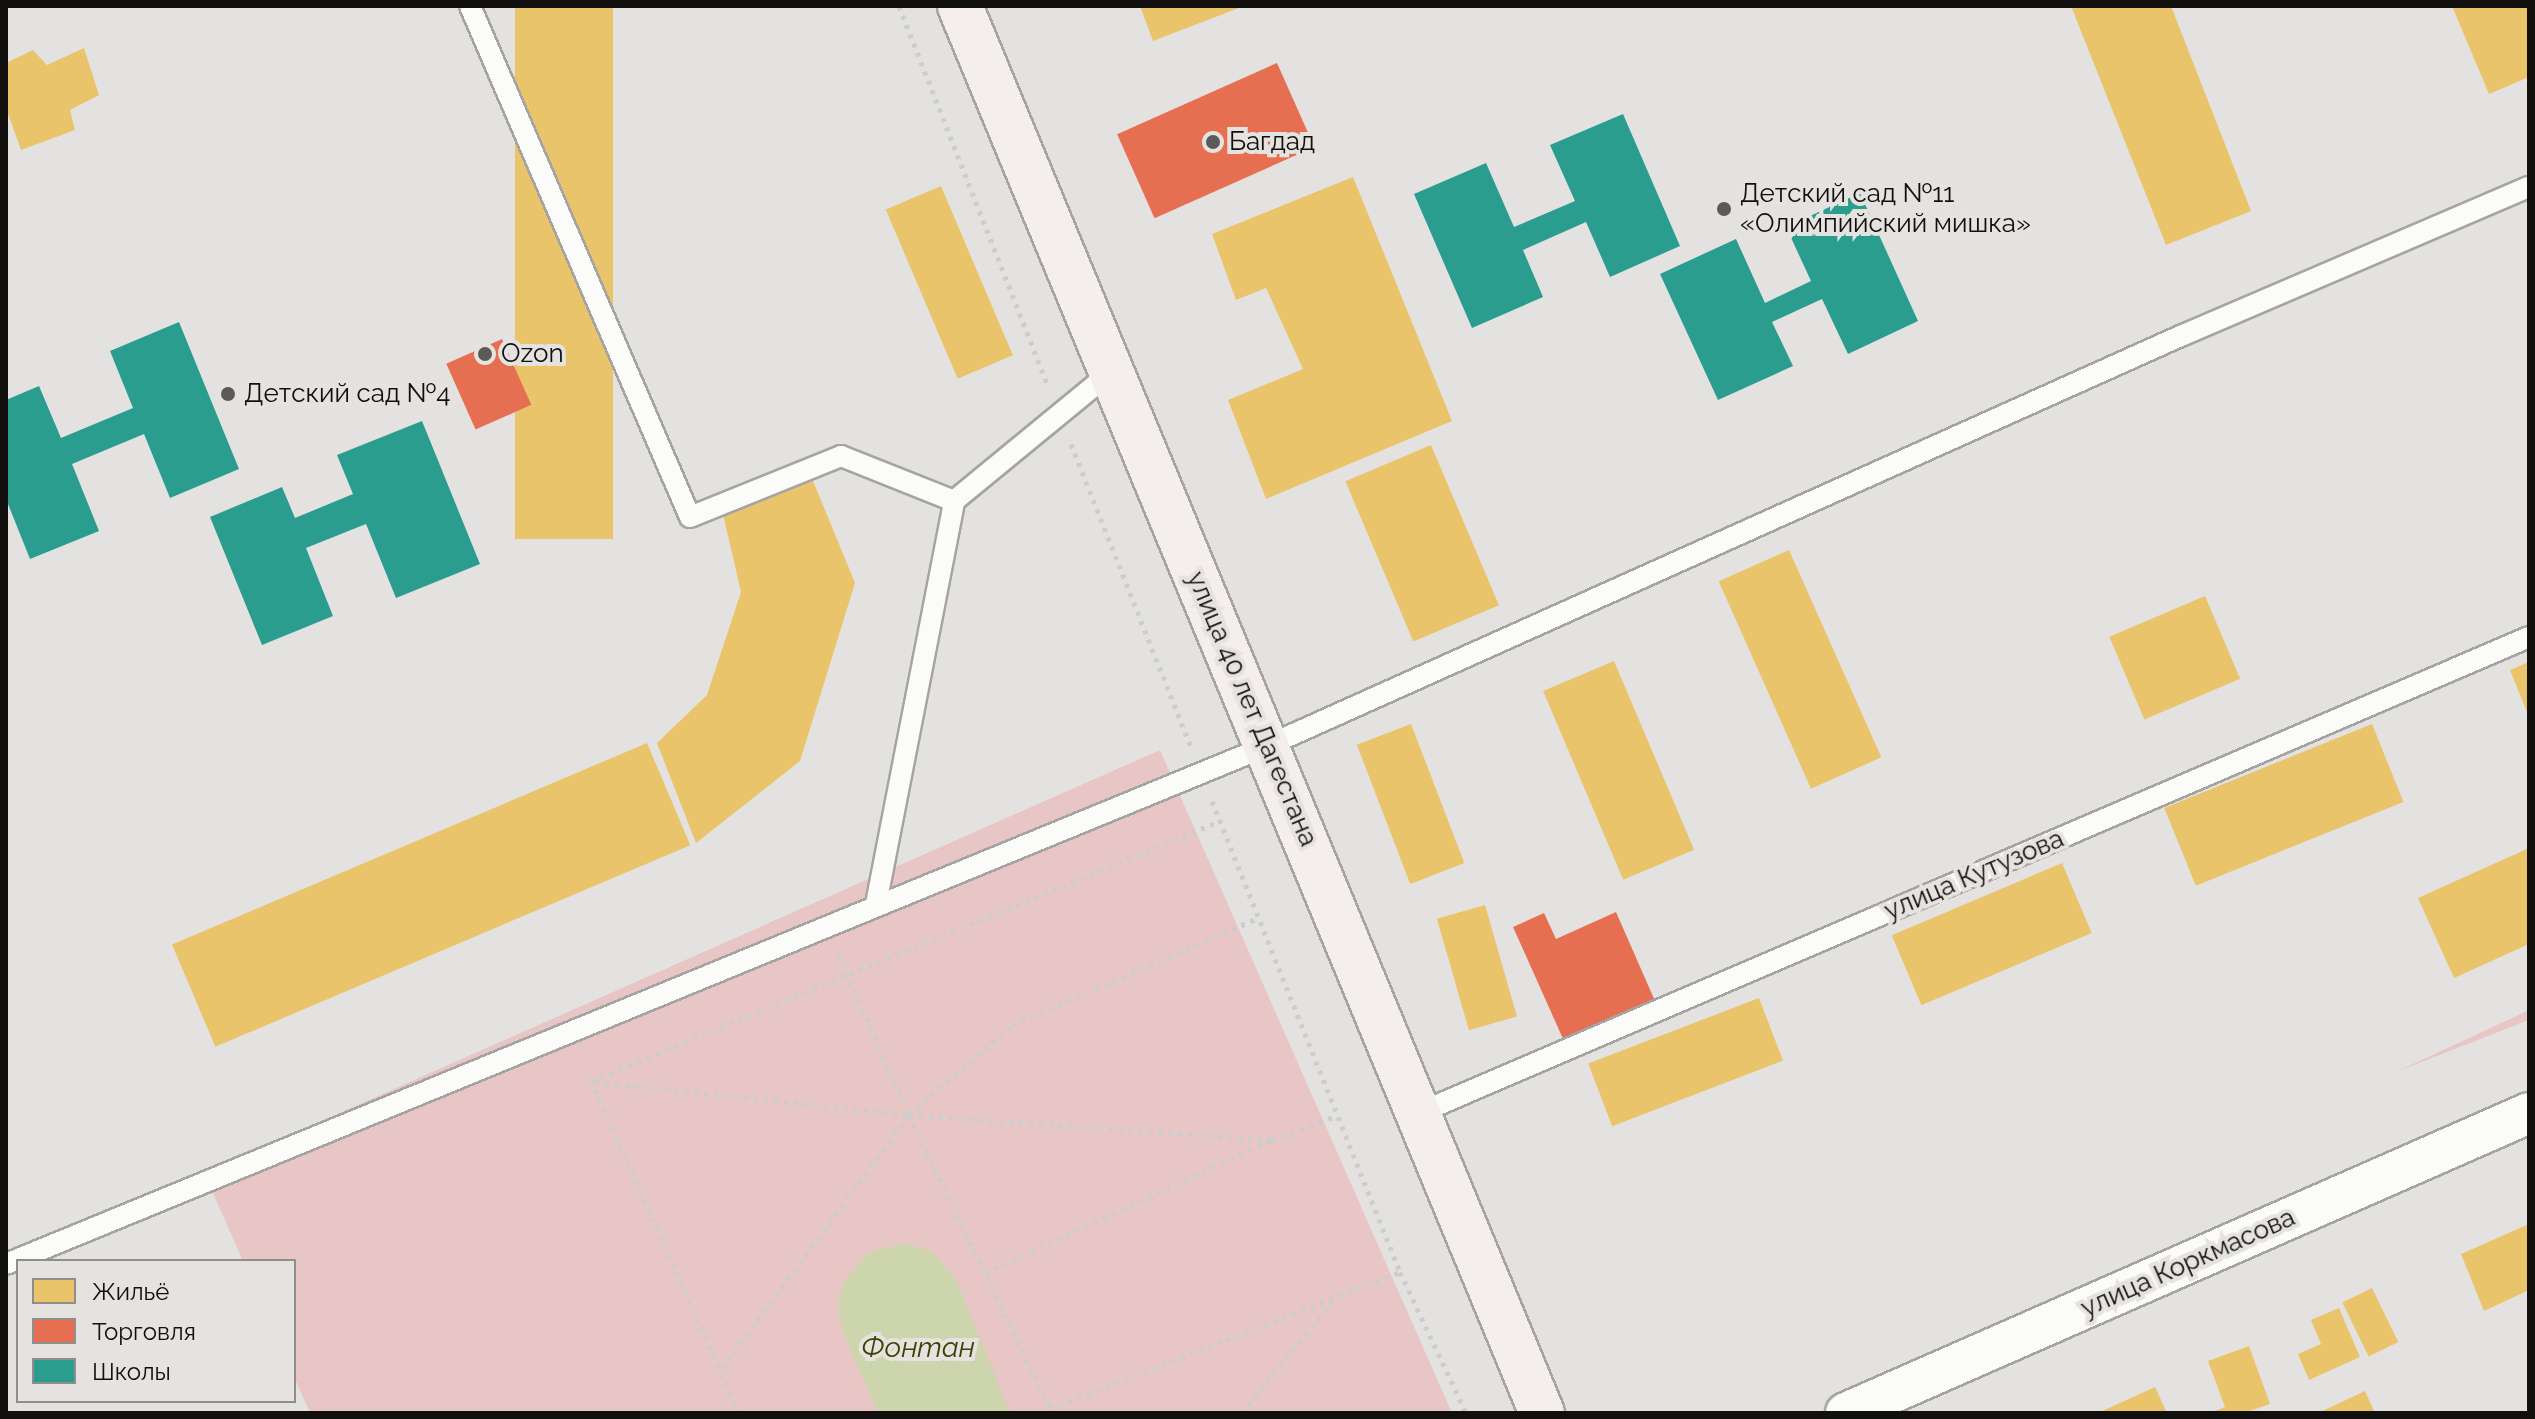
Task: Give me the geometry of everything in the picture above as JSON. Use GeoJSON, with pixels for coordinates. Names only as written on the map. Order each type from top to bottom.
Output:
{"type":"FeatureCollection","features":[{"type":"Feature","properties":{"kind":"street","name":"улица 40 лет Дагестана"},"geometry":{"type":"LineString","coordinates":[[960,6],[1542,1413]]}},
{"type":"Feature","properties":{"kind":"street","name":"улица Коркмасова"},"geometry":{"type":"LineString","coordinates":[[1846,1413],[2529,1113]]}},
{"type":"Feature","properties":{"kind":"lane"},"geometry":{"type":"LineString","coordinates":[[470,6],[690,517],[841,456],[954,501]]}},
{"type":"Feature","properties":{"kind":"lane"},"geometry":{"type":"LineString","coordinates":[[18,1259],[876,904],[1267,746],[2183,335],[2529,187]]}},
{"type":"Feature","properties":{"kind":"lane"},"geometry":{"type":"LineString","coordinates":[[876,904],[954,501],[1112,371]]}},
{"type":"Feature","properties":{"kind":"lane","name":"улица Кутузова"},"geometry":{"type":"LineString","coordinates":[[1419,1113],[2529,637]]}},
{"type":"Feature","properties":{"kind":"path"},"geometry":{"type":"LineString","coordinates":[[899,6],[1336,1116],[1400,1272],[1466,1413]]}},
{"type":"Feature","properties":{"kind":"path"},"geometry":{"type":"LineString","coordinates":[[591,1081],[1220,821]]}},
{"type":"Feature","properties":{"kind":"path"},"geometry":{"type":"LineString","coordinates":[[721,1368],[909,1115],[1012,1025],[1258,918]]}},
{"type":"Feature","properties":{"kind":"path"},"geometry":{"type":"LineString","coordinates":[[826,926],[909,1115],[1051,1411],[1400,1272]]}},
{"type":"Feature","properties":{"kind":"path"},"geometry":{"type":"LineString","coordinates":[[591,1081],[909,1115],[1272,1140]]}},
{"type":"Feature","properties":{"kind":"path"},"geometry":{"type":"LineString","coordinates":[[591,1081],[739,1413]]}},
{"type":"Feature","properties":{"kind":"path"},"geometry":{"type":"LineString","coordinates":[[985,1273],[1272,1140],[1336,1116]]}},
{"type":"Feature","properties":{"kind":"path"},"geometry":{"type":"LineString","coordinates":[[1242,1413],[1333,1300]]}},
{"type":"Feature","properties":{"kind":"shaded area"},"geometry":{"type":"Polygon","coordinates":[[[1160,750],[1452,1413],[310,1413],[296,1382],[296,1259],[242,1259],[204,1173],[1160,750]]]}},
{"type":"Feature","properties":{"kind":"shaded area"},"geometry":{"type":"Polygon","coordinates":[[[2529,1010],[2529,1020],[2396,1072],[2529,1010]]]}},
{"type":"Feature","properties":{"kind":"water","name":"Фонтан"},"geometry":{"type":"Polygon","coordinates":[[[905,1243],[934,1253],[957,1281],[1010,1413],[878,1413],[843,1332],[838,1310],[842,1285],[868,1253],[905,1243]]]}},
{"type":"Feature","properties":{"kind":"building: Жильё"},"geometry":{"type":"Polygon","coordinates":[[[515,6],[613,6],[613,539],[515,539],[515,6]]]}},
{"type":"Feature","properties":{"kind":"building: Жильё"},"geometry":{"type":"Polygon","coordinates":[[[1140,6],[1244,6],[1153,41],[1140,6]]]}},
{"type":"Feature","properties":{"kind":"building: Жильё"},"geometry":{"type":"Polygon","coordinates":[[[2071,6],[2171,6],[2251,211],[2166,245],[2071,6]]]}},
{"type":"Feature","properties":{"kind":"building: Жильё"},"geometry":{"type":"Polygon","coordinates":[[[2452,6],[2529,6],[2529,77],[2489,94],[2452,6]]]}},
{"type":"Feature","properties":{"kind":"building: Жильё"},"geometry":{"type":"Polygon","coordinates":[[[84,48],[99,95],[70,110],[75,130],[21,150],[6,108],[6,63],[33,50],[47,65],[84,48]]]}},
{"type":"Feature","properties":{"kind":"building: Жильё"},"geometry":{"type":"Polygon","coordinates":[[[1353,177],[1452,421],[1266,499],[1228,400],[1303,369],[1266,288],[1236,300],[1212,234],[1353,177]]]}},
{"type":"Feature","properties":{"kind":"building: Жильё"},"geometry":{"type":"Polygon","coordinates":[[[941,186],[1013,355],[958,379],[886,209],[941,186]]]}},
{"type":"Feature","properties":{"kind":"building: Жильё"},"geometry":{"type":"Polygon","coordinates":[[[1431,445],[1499,605],[1413,642],[1345,481],[1431,445]]]}},
{"type":"Feature","properties":{"kind":"building: Жильё"},"geometry":{"type":"Polygon","coordinates":[[[811,476],[855,583],[800,761],[696,843],[657,743],[707,695],[741,592],[723,514],[811,476]]]}},
{"type":"Feature","properties":{"kind":"building: Жильё"},"geometry":{"type":"Polygon","coordinates":[[[1789,550],[1881,757],[1811,789],[1719,581],[1789,550]]]}},
{"type":"Feature","properties":{"kind":"building: Жильё"},"geometry":{"type":"Polygon","coordinates":[[[2205,596],[2240,679],[2144,719],[2109,637],[2205,596]]]}},
{"type":"Feature","properties":{"kind":"building: Жильё"},"geometry":{"type":"Polygon","coordinates":[[[1614,661],[1694,850],[1623,880],[1543,691],[1614,661]]]}},
{"type":"Feature","properties":{"kind":"building: Жильё"},"geometry":{"type":"Polygon","coordinates":[[[2529,662],[2529,717],[2510,670],[2529,662]]]}},
{"type":"Feature","properties":{"kind":"building: Жильё"},"geometry":{"type":"Polygon","coordinates":[[[1411,724],[1464,863],[1410,884],[1357,745],[1411,724]]]}},
{"type":"Feature","properties":{"kind":"building: Жильё"},"geometry":{"type":"Polygon","coordinates":[[[2372,724],[2403,802],[2196,886],[2164,808],[2372,724]]]}},
{"type":"Feature","properties":{"kind":"building: Жильё"},"geometry":{"type":"Polygon","coordinates":[[[647,743],[690,845],[215,1047],[172,945],[647,743]]]}},
{"type":"Feature","properties":{"kind":"building: Жильё"},"geometry":{"type":"Polygon","coordinates":[[[2529,848],[2529,944],[2454,978],[2418,898],[2529,848]]]}},
{"type":"Feature","properties":{"kind":"building: Жильё"},"geometry":{"type":"Polygon","coordinates":[[[2062,863],[2092,933],[1921,1005],[1892,935],[2062,863]]]}},
{"type":"Feature","properties":{"kind":"building: Жильё"},"geometry":{"type":"Polygon","coordinates":[[[1485,905],[1517,1017],[1469,1030],[1437,919],[1485,905]]]}},
{"type":"Feature","properties":{"kind":"building: Жильё"},"geometry":{"type":"Polygon","coordinates":[[[1759,998],[1783,1061],[1612,1126],[1588,1064],[1759,998]]]}},
{"type":"Feature","properties":{"kind":"building: Жильё"},"geometry":{"type":"Polygon","coordinates":[[[2529,1224],[2529,1290],[2484,1311],[2461,1254],[2529,1224]]]}},
{"type":"Feature","properties":{"kind":"building: Жильё"},"geometry":{"type":"Polygon","coordinates":[[[2372,1288],[2398,1342],[2369,1356],[2342,1302],[2372,1288]]]}},
{"type":"Feature","properties":{"kind":"building: Жильё"},"geometry":{"type":"Polygon","coordinates":[[[2339,1308],[2360,1357],[2309,1380],[2298,1354],[2321,1344],[2311,1320],[2339,1308]]]}},
{"type":"Feature","properties":{"kind":"building: Жильё"},"geometry":{"type":"Polygon","coordinates":[[[2249,1346],[2270,1404],[2244,1413],[2210,1413],[2225,1407],[2208,1361],[2249,1346]]]}},
{"type":"Feature","properties":{"kind":"building: Жильё"},"geometry":{"type":"Polygon","coordinates":[[[2155,1387],[2167,1413],[2098,1413],[2155,1387]]]}},
{"type":"Feature","properties":{"kind":"building: Жильё"},"geometry":{"type":"Polygon","coordinates":[[[2365,1391],[2375,1413],[2318,1413],[2365,1391]]]}},
{"type":"Feature","properties":{"kind":"building: Торговля"},"geometry":{"type":"Polygon","coordinates":[[[1277,63],[1314,147],[1155,218],[1117,134],[1277,63]]]}},
{"type":"Feature","properties":{"kind":"building: Торговля"},"geometry":{"type":"Polygon","coordinates":[[[502,339],[531,405],[476,430],[446,364],[502,339]]]}},
{"type":"Feature","properties":{"kind":"building: Торговля"},"geometry":{"type":"Polygon","coordinates":[[[1616,912],[1655,1001],[1564,1041],[1513,927],[1544,913],[1556,939],[1616,912]]]}},
{"type":"Feature","properties":{"kind":"building: Школы"},"geometry":{"type":"Polygon","coordinates":[[[1623,114],[1680,246],[1610,277],[1586,222],[1523,250],[1543,297],[1472,328],[1414,194],[1486,163],[1514,227],[1575,201],[1550,145],[1623,114]]]}},
{"type":"Feature","properties":{"kind":"building: Школы"},"geometry":{"type":"Polygon","coordinates":[[[1860,193],[1918,321],[1848,354],[1822,299],[1772,322],[1793,366],[1718,400],[1660,274],[1736,239],[1765,303],[1811,281],[1786,227],[1860,193]]]}},
{"type":"Feature","properties":{"kind":"building: Школы"},"geometry":{"type":"Polygon","coordinates":[[[179,322],[239,469],[170,498],[144,434],[72,464],[99,531],[30,559],[6,499],[6,400],[39,386],[61,438],[133,408],[110,351],[179,322]]]}},
{"type":"Feature","properties":{"kind":"building: Школы"},"geometry":{"type":"Polygon","coordinates":[[[422,421],[480,564],[396,598],[366,524],[306,548],[333,616],[262,645],[210,517],[282,487],[295,518],[353,494],[337,455],[422,421]]]}},
{"type":"Feature","properties":{"kind":"place","name":"Багдад"},"geometry":{"type":"Point","coordinates":[1213,142]}},
{"type":"Feature","properties":{"kind":"place","name":"Детский сад №11 «Олимпийский мишка»"},"geometry":{"type":"Point","coordinates":[1724,209]}},
{"type":"Feature","properties":{"kind":"place","name":"Ozon"},"geometry":{"type":"Point","coordinates":[485,354]}},
{"type":"Feature","properties":{"kind":"place","name":"Детский сад №4"},"geometry":{"type":"Point","coordinates":[228,394]}}]}
